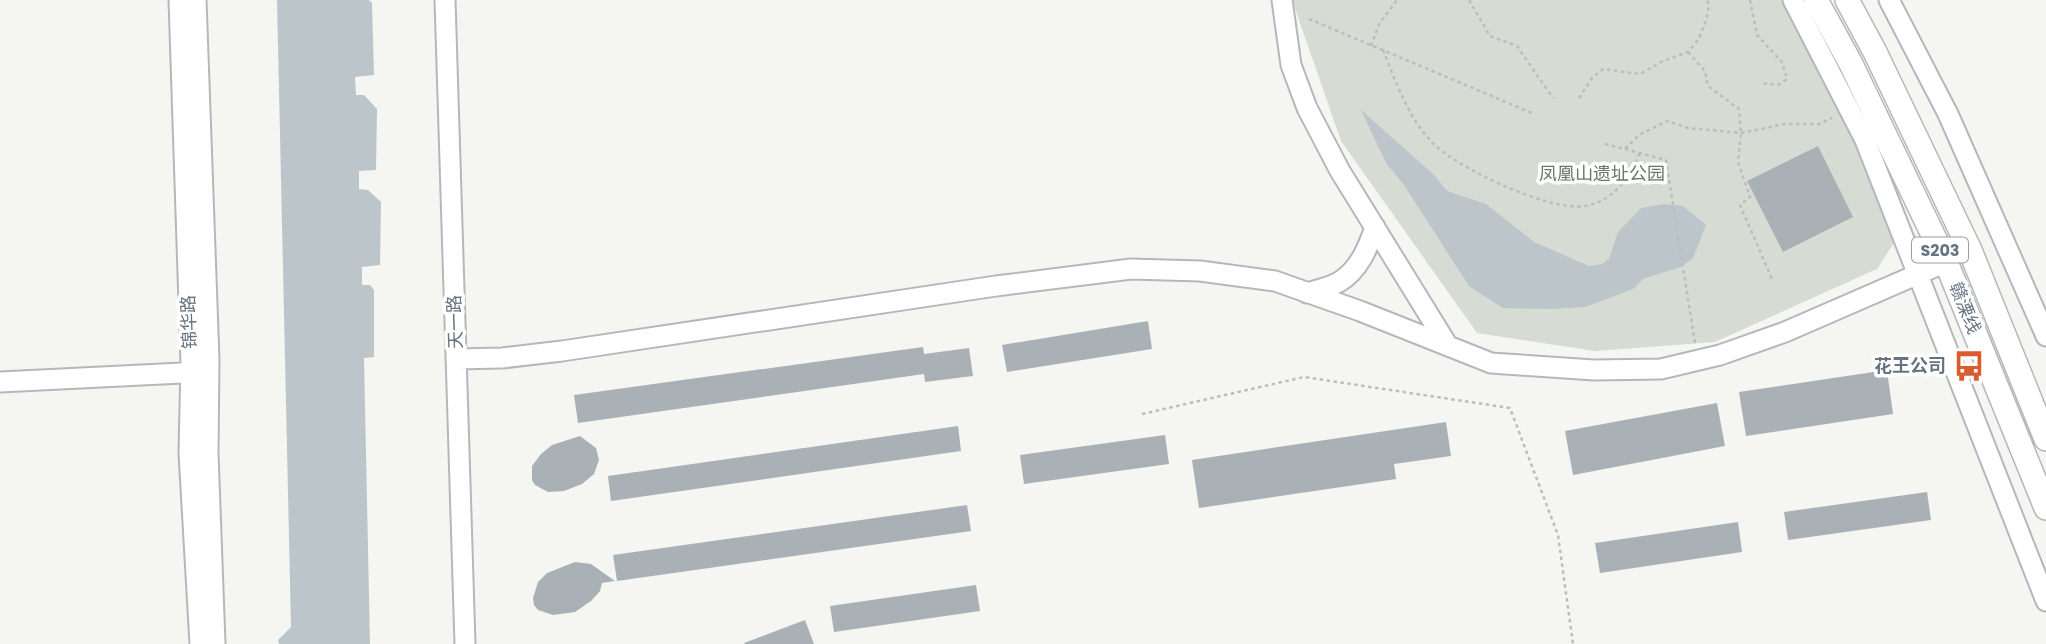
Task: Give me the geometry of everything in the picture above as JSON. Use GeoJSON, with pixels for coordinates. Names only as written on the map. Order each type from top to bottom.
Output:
{"type":"FeatureCollection","features":[{"type":"Feature","properties":{"kind":"main road","name":"赣溧线"},"geometry":{"type":"LineString","coordinates":[[1816,0],[1851,64],[1946,262],[2046,508]]}},
{"type":"Feature","properties":{"kind":"main road","name":"赣溧线"},"geometry":{"type":"LineString","coordinates":[[1847,0],[1875,52],[1970,250],[2046,439]]}},
{"type":"Feature","properties":{"kind":"street","name":"锦华路"},"geometry":{"type":"LineString","coordinates":[[179,0],[200,372],[208,453],[215,644]]}},
{"type":"Feature","properties":{"kind":"street","name":"锦华路"},"geometry":{"type":"LineString","coordinates":[[196,0],[200,372],[189,453],[200,644]]}},
{"type":"Feature","properties":{"kind":"street","name":"天一路"},"geometry":{"type":"LineString","coordinates":[[445,0],[465,644]]}},
{"type":"Feature","properties":{"kind":"street"},"geometry":{"type":"LineString","coordinates":[[1282,0],[1291,65],[1307,108],[1340,171],[1448,346]]}},
{"type":"Feature","properties":{"kind":"street"},"geometry":{"type":"LineString","coordinates":[[1793,0],[1865,140],[2046,601]]}},
{"type":"Feature","properties":{"kind":"street"},"geometry":{"type":"LineString","coordinates":[[1889,0],[1948,114],[2046,336]]}},
{"type":"Feature","properties":{"kind":"street"},"geometry":{"type":"LineString","coordinates":[[1307,293],[1338,282],[1354,268],[1367,251],[1375,227]]}},
{"type":"Feature","properties":{"kind":"street"},"geometry":{"type":"LineString","coordinates":[[456,359],[502,358],[562,351],[983,288],[1131,269],[1200,271],[1275,281],[1491,363],[1594,370],[1661,369],[1720,355],[1785,332],[1946,262]]}},
{"type":"Feature","properties":{"kind":"street"},"geometry":{"type":"LineString","coordinates":[[0,382],[200,372]]}},
{"type":"Feature","properties":{"kind":"path"},"geometry":{"type":"LineString","coordinates":[[1371,46],[1379,24],[1397,0]]}},
{"type":"Feature","properties":{"kind":"path"},"geometry":{"type":"LineString","coordinates":[[1469,0],[1490,36],[1517,46],[1553,98]]}},
{"type":"Feature","properties":{"kind":"path"},"geometry":{"type":"LineString","coordinates":[[1579,99],[1592,78],[1603,69],[1640,74],[1661,62],[1688,52],[1698,40],[1706,21],[1709,5],[1707,0]]}},
{"type":"Feature","properties":{"kind":"path"},"geometry":{"type":"LineString","coordinates":[[1750,0],[1757,35],[1782,62],[1787,79],[1777,85],[1761,83]]}},
{"type":"Feature","properties":{"kind":"path"},"geometry":{"type":"LineString","coordinates":[[1309,19],[1532,113]]}},
{"type":"Feature","properties":{"kind":"path"},"geometry":{"type":"LineString","coordinates":[[1383,50],[1415,123],[1432,144],[1470,169],[1514,190],[1572,206],[1586,206],[1603,200],[1619,188],[1632,172],[1640,152]]}},
{"type":"Feature","properties":{"kind":"path"},"geometry":{"type":"LineString","coordinates":[[1688,52],[1705,71],[1708,86],[1739,109],[1741,133],[1738,162],[1750,197],[1740,205],[1772,279]]}},
{"type":"Feature","properties":{"kind":"path"},"geometry":{"type":"LineString","coordinates":[[1625,149],[1639,135],[1667,121],[1688,128],[1741,133],[1785,124],[1819,124],[1838,115]]}},
{"type":"Feature","properties":{"kind":"path"},"geometry":{"type":"LineString","coordinates":[[1605,144],[1667,160],[1695,344]]}},
{"type":"Feature","properties":{"kind":"path"},"geometry":{"type":"LineString","coordinates":[[1142,414],[1304,377],[1510,408],[1558,535],[1573,644]]}},
{"type":"Feature","properties":{"kind":"green space","name":"凤凰山遗址公园"},"geometry":{"type":"Polygon","coordinates":[[[1292,0],[1783,0],[1831,86],[1896,240],[1877,269],[1715,342],[1595,351],[1477,333],[1341,141],[1292,0]]]}},
{"type":"Feature","properties":{"kind":"shaded area"},"geometry":{"type":"Polygon","coordinates":[[[277,0],[369,0],[372,3],[374,75],[355,77],[356,95],[364,95],[377,109],[376,170],[359,171],[359,189],[368,190],[381,202],[380,265],[362,267],[362,285],[370,285],[374,290],[374,357],[364,358],[370,644],[279,644],[278,640],[291,627],[277,0]]]}},
{"type":"Feature","properties":{"kind":"shaded area"},"geometry":{"type":"Polygon","coordinates":[[[1361,110],[1433,174],[1447,191],[1486,204],[1534,242],[1589,266],[1602,264],[1609,259],[1618,232],[1641,208],[1664,204],[1683,206],[1706,225],[1693,258],[1681,267],[1643,279],[1633,289],[1585,307],[1503,308],[1469,286],[1404,185],[1386,163],[1361,110]]]}},
{"type":"Feature","properties":{"kind":"building"},"geometry":{"type":"Polygon","coordinates":[[[1818,146],[1853,217],[1783,252],[1747,181],[1818,146]]]}},
{"type":"Feature","properties":{"kind":"building"},"geometry":{"type":"Polygon","coordinates":[[[1148,321],[1152,349],[1007,372],[1002,345],[1148,321]]]}},
{"type":"Feature","properties":{"kind":"building"},"geometry":{"type":"Polygon","coordinates":[[[923,347],[924,354],[969,348],[973,376],[925,382],[924,374],[578,423],[574,395],[923,347]]]}},
{"type":"Feature","properties":{"kind":"building"},"geometry":{"type":"Polygon","coordinates":[[[1887,370],[1893,414],[1746,436],[1739,392],[1887,370]]]}},
{"type":"Feature","properties":{"kind":"building"},"geometry":{"type":"Polygon","coordinates":[[[1717,403],[1725,446],[1573,475],[1565,431],[1717,403]]]}},
{"type":"Feature","properties":{"kind":"building"},"geometry":{"type":"Polygon","coordinates":[[[1446,422],[1451,456],[1394,464],[1396,479],[1199,508],[1192,460],[1446,422]]]}},
{"type":"Feature","properties":{"kind":"building"},"geometry":{"type":"Polygon","coordinates":[[[958,426],[961,451],[611,501],[608,476],[958,426]]]}},
{"type":"Feature","properties":{"kind":"building"},"geometry":{"type":"Polygon","coordinates":[[[1165,435],[1169,464],[1024,484],[1020,455],[1165,435]]]}},
{"type":"Feature","properties":{"kind":"building"},"geometry":{"type":"Polygon","coordinates":[[[580,436],[596,448],[599,460],[594,474],[582,484],[564,491],[548,492],[535,485],[532,480],[532,466],[541,454],[552,445],[580,436]]]}},
{"type":"Feature","properties":{"kind":"building"},"geometry":{"type":"Polygon","coordinates":[[[1927,492],[1931,520],[1788,540],[1784,512],[1927,492]]]}},
{"type":"Feature","properties":{"kind":"building"},"geometry":{"type":"Polygon","coordinates":[[[967,505],[971,531],[617,581],[613,555],[967,505]]]}},
{"type":"Feature","properties":{"kind":"building"},"geometry":{"type":"Polygon","coordinates":[[[1738,522],[1742,552],[1600,573],[1595,543],[1738,522]]]}},
{"type":"Feature","properties":{"kind":"building"},"geometry":{"type":"Polygon","coordinates":[[[575,562],[591,564],[615,581],[602,583],[600,591],[591,601],[575,612],[553,615],[538,610],[533,598],[538,582],[547,573],[575,562]]]}},
{"type":"Feature","properties":{"kind":"building"},"geometry":{"type":"Polygon","coordinates":[[[976,585],[980,611],[834,632],[830,606],[976,585]]]}},
{"type":"Feature","properties":{"kind":"building"},"geometry":{"type":"Polygon","coordinates":[[[805,620],[814,644],[744,643],[805,620]]]}},
{"type":"Feature","properties":{"kind":"place","name":"花王公司"},"geometry":{"type":"Point","coordinates":[1969,366]}}]}
